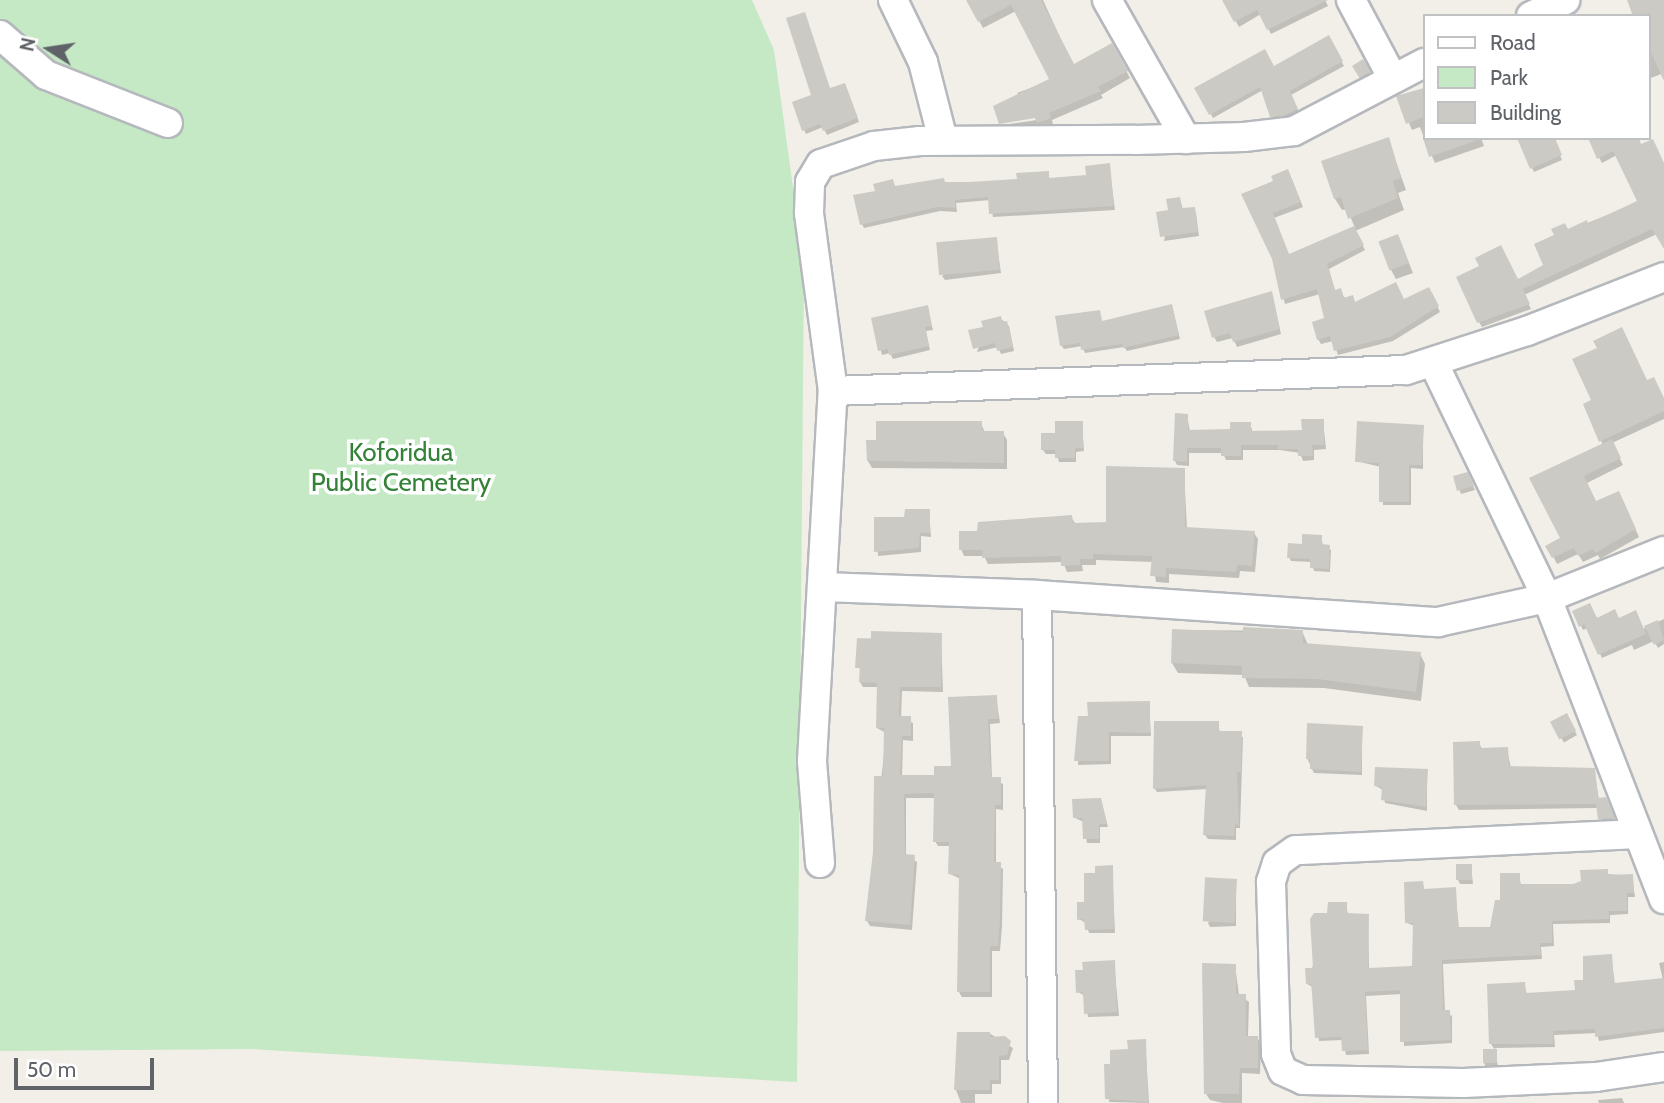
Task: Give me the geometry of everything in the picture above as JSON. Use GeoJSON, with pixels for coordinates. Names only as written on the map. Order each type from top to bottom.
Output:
{"type":"FeatureCollection","features":[{"type":"Feature","properties":{"kind":"street"},"geometry":{"type":"LineString","coordinates":[[893,0],[923,62],[943,141]]}},
{"type":"Feature","properties":{"kind":"street"},"geometry":{"type":"LineString","coordinates":[[1107,0],[1186,139]]}},
{"type":"Feature","properties":{"kind":"street"},"geometry":{"type":"LineString","coordinates":[[1351,0],[1392,77]]}},
{"type":"Feature","properties":{"kind":"street"},"geometry":{"type":"LineString","coordinates":[[1535,14],[1566,0]]}},
{"type":"Feature","properties":{"kind":"street"},"geometry":{"type":"LineString","coordinates":[[0,35],[46,75],[168,123]]}},
{"type":"Feature","properties":{"kind":"street"},"geometry":{"type":"LineString","coordinates":[[821,863],[812,761],[833,391],[809,213],[810,182],[821,164],[874,146],[943,141],[1186,139],[1294,131],[1392,77],[1422,64]]}},
{"type":"Feature","properties":{"kind":"street"},"geometry":{"type":"LineString","coordinates":[[833,391],[1373,373],[1433,362],[1527,331],[1664,277]]}},
{"type":"Feature","properties":{"kind":"street"},"geometry":{"type":"LineString","coordinates":[[1433,362],[1546,598],[1664,899]]}},
{"type":"Feature","properties":{"kind":"street"},"geometry":{"type":"LineString","coordinates":[[823,587],[1037,595],[1438,622],[1546,598],[1664,551]]}},
{"type":"Feature","properties":{"kind":"street"},"geometry":{"type":"LineString","coordinates":[[1037,595],[1043,1103]]}},
{"type":"Feature","properties":{"kind":"street"},"geometry":{"type":"LineString","coordinates":[[1638,834],[1295,850],[1277,863],[1271,883],[1276,1054],[1283,1071],[1303,1080],[1463,1083],[1596,1077],[1664,1067]]}},
{"type":"Feature","properties":{"kind":"green space","name":"Koforidua Public Cemetery"},"geometry":{"type":"Polygon","coordinates":[[[0,0],[752,0],[774,50],[804,267],[797,1082],[251,1049],[0,1051],[0,0]]]}},
{"type":"Feature","properties":{"kind":"building"},"geometry":{"type":"Polygon","coordinates":[[[966,0],[1041,0],[1074,64],[1112,43],[1128,71],[1098,87],[1101,91],[1049,113],[1051,118],[1037,123],[1035,118],[999,124],[993,106],[1049,79],[1011,5],[978,22],[966,0]]]}},
{"type":"Feature","properties":{"kind":"building"},"geometry":{"type":"Polygon","coordinates":[[[1222,0],[1328,0],[1267,30],[1257,10],[1234,22],[1222,0]]]}},
{"type":"Feature","properties":{"kind":"building"},"geometry":{"type":"Polygon","coordinates":[[[1627,0],[1664,0],[1664,81],[1650,50],[1650,14],[1632,14],[1627,0]]]}},
{"type":"Feature","properties":{"kind":"building"},"geometry":{"type":"Polygon","coordinates":[[[805,12],[830,88],[845,83],[858,118],[823,131],[820,124],[802,131],[792,102],[811,95],[786,18],[805,12]]]}},
{"type":"Feature","properties":{"kind":"building"},"geometry":{"type":"Polygon","coordinates":[[[1329,35],[1343,61],[1290,91],[1298,109],[1282,116],[1270,117],[1260,87],[1209,115],[1194,88],[1265,49],[1274,66],[1329,35]]]}},
{"type":"Feature","properties":{"kind":"building"},"geometry":{"type":"Polygon","coordinates":[[[1363,59],[1371,72],[1360,79],[1352,66],[1363,59]]]}},
{"type":"Feature","properties":{"kind":"building"},"geometry":{"type":"Polygon","coordinates":[[[1422,89],[1422,118],[1406,124],[1396,96],[1422,89]]]}},
{"type":"Feature","properties":{"kind":"building"},"geometry":{"type":"Polygon","coordinates":[[[1389,137],[1401,178],[1393,181],[1398,198],[1348,219],[1341,197],[1334,199],[1321,161],[1389,137]]]}},
{"type":"Feature","properties":{"kind":"building"},"geometry":{"type":"Polygon","coordinates":[[[1653,139],[1664,163],[1664,249],[1652,229],[1523,289],[1530,304],[1477,323],[1456,277],[1479,266],[1475,258],[1501,245],[1518,279],[1543,265],[1534,244],[1554,235],[1551,229],[1565,223],[1568,229],[1587,220],[1588,224],[1637,201],[1613,151],[1597,159],[1589,140],[1640,140],[1641,144],[1653,139]]]}},
{"type":"Feature","properties":{"kind":"building"},"geometry":{"type":"Polygon","coordinates":[[[1424,140],[1475,140],[1475,141],[1429,157],[1424,140]]]}},
{"type":"Feature","properties":{"kind":"building"},"geometry":{"type":"Polygon","coordinates":[[[1518,140],[1556,140],[1562,155],[1530,169],[1518,140]]]}},
{"type":"Feature","properties":{"kind":"building"},"geometry":{"type":"Polygon","coordinates":[[[1110,163],[1114,206],[989,214],[988,197],[955,200],[955,208],[937,207],[860,225],[853,195],[875,191],[873,184],[893,179],[895,186],[944,178],[945,182],[1017,179],[1016,173],[1049,171],[1049,178],[1086,175],[1085,166],[1110,163]]]}},
{"type":"Feature","properties":{"kind":"building"},"geometry":{"type":"Polygon","coordinates":[[[1288,169],[1301,202],[1273,213],[1289,254],[1354,226],[1364,245],[1327,264],[1335,290],[1341,288],[1344,298],[1353,295],[1355,302],[1396,282],[1404,299],[1429,287],[1439,306],[1390,337],[1334,351],[1330,336],[1317,340],[1312,322],[1324,318],[1317,289],[1281,300],[1272,259],[1241,194],[1273,181],[1271,176],[1288,169]]]}},
{"type":"Feature","properties":{"kind":"building"},"geometry":{"type":"Polygon","coordinates":[[[1180,197],[1182,208],[1195,207],[1198,232],[1160,237],[1156,212],[1168,210],[1166,199],[1180,197]]]}},
{"type":"Feature","properties":{"kind":"building"},"geometry":{"type":"Polygon","coordinates":[[[1398,234],[1409,263],[1390,270],[1378,242],[1398,234]]]}},
{"type":"Feature","properties":{"kind":"building"},"geometry":{"type":"Polygon","coordinates":[[[997,237],[1000,270],[939,275],[936,242],[997,237]]]}},
{"type":"Feature","properties":{"kind":"building"},"geometry":{"type":"Polygon","coordinates":[[[1272,291],[1280,329],[1233,342],[1230,333],[1212,338],[1204,311],[1272,291]]]}},
{"type":"Feature","properties":{"kind":"building"},"geometry":{"type":"Polygon","coordinates":[[[1172,304],[1179,335],[1123,348],[1122,344],[1081,350],[1080,343],[1060,346],[1055,316],[1100,310],[1102,321],[1172,304]]]}},
{"type":"Feature","properties":{"kind":"building"},"geometry":{"type":"Polygon","coordinates":[[[928,305],[932,326],[925,327],[929,346],[889,355],[888,349],[878,351],[871,318],[928,305]]]}},
{"type":"Feature","properties":{"kind":"building"},"geometry":{"type":"Polygon","coordinates":[[[1001,316],[1002,322],[1007,321],[1013,347],[997,351],[995,343],[973,349],[968,330],[983,327],[981,321],[1001,316]]]}},
{"type":"Feature","properties":{"kind":"building"},"geometry":{"type":"Polygon","coordinates":[[[1622,327],[1647,380],[1654,377],[1664,398],[1664,411],[1599,442],[1583,404],[1591,400],[1572,359],[1597,348],[1593,341],[1622,327]]]}},
{"type":"Feature","properties":{"kind":"building"},"geometry":{"type":"Polygon","coordinates":[[[1175,413],[1188,414],[1188,430],[1230,429],[1230,422],[1251,422],[1251,431],[1302,430],[1301,419],[1324,419],[1324,445],[1312,445],[1313,456],[1298,456],[1298,449],[1278,449],[1278,445],[1241,445],[1241,456],[1221,456],[1221,448],[1187,448],[1187,462],[1173,461],[1175,413]]]}},
{"type":"Feature","properties":{"kind":"building"},"geometry":{"type":"Polygon","coordinates":[[[876,421],[982,421],[982,431],[1004,431],[1004,463],[867,461],[866,440],[876,440],[876,421]]]}},
{"type":"Feature","properties":{"kind":"building"},"geometry":{"type":"Polygon","coordinates":[[[1055,421],[1083,421],[1083,448],[1075,448],[1075,458],[1055,458],[1055,450],[1041,450],[1041,433],[1055,433],[1055,421]]]}},
{"type":"Feature","properties":{"kind":"building"},"geometry":{"type":"Polygon","coordinates":[[[1357,421],[1424,425],[1422,465],[1409,465],[1409,502],[1379,502],[1379,463],[1355,462],[1357,421]]]}},
{"type":"Feature","properties":{"kind":"building"},"geometry":{"type":"Polygon","coordinates":[[[1612,439],[1621,458],[1584,476],[1596,501],[1619,491],[1636,529],[1595,553],[1593,549],[1578,556],[1574,548],[1552,558],[1545,546],[1560,538],[1529,478],[1612,439]]]}},
{"type":"Feature","properties":{"kind":"building"},"geometry":{"type":"Polygon","coordinates":[[[1106,466],[1185,468],[1185,527],[1255,531],[1252,566],[1237,565],[1236,572],[1166,568],[1166,577],[1150,576],[1152,556],[1093,554],[1093,559],[1080,559],[1080,565],[1061,566],[1061,556],[982,558],[983,550],[959,550],[959,531],[977,531],[978,522],[1072,515],[1073,523],[1106,522],[1106,466]]]}},
{"type":"Feature","properties":{"kind":"building"},"geometry":{"type":"Polygon","coordinates":[[[1468,472],[1474,486],[1457,491],[1453,476],[1468,472]]]}},
{"type":"Feature","properties":{"kind":"building"},"geometry":{"type":"Polygon","coordinates":[[[905,509],[930,509],[930,533],[920,533],[919,548],[874,552],[874,517],[904,517],[905,509]]]}},
{"type":"Feature","properties":{"kind":"building"},"geometry":{"type":"Polygon","coordinates":[[[1302,534],[1322,535],[1322,544],[1330,545],[1329,569],[1310,568],[1310,559],[1287,558],[1288,543],[1302,544],[1302,534]]]}},
{"type":"Feature","properties":{"kind":"building"},"geometry":{"type":"Polygon","coordinates":[[[1590,603],[1597,618],[1615,609],[1619,618],[1636,610],[1646,634],[1598,655],[1584,624],[1579,627],[1572,611],[1590,603]]]}},
{"type":"Feature","properties":{"kind":"building"},"geometry":{"type":"Polygon","coordinates":[[[1658,620],[1664,640],[1654,645],[1644,626],[1658,620]]]}},
{"type":"Feature","properties":{"kind":"building"},"geometry":{"type":"Polygon","coordinates":[[[1243,627],[1303,630],[1303,643],[1421,652],[1416,692],[1317,679],[1242,678],[1242,666],[1171,663],[1172,629],[1243,632],[1243,627]]]}},
{"type":"Feature","properties":{"kind":"building"},"geometry":{"type":"Polygon","coordinates":[[[871,631],[942,633],[941,687],[900,687],[899,716],[911,716],[911,736],[902,736],[900,775],[934,775],[934,766],[951,766],[948,697],[997,695],[998,719],[988,719],[991,777],[1001,777],[1001,805],[995,805],[994,862],[1001,862],[1000,920],[998,946],[990,946],[990,992],[957,992],[959,875],[948,874],[949,842],[933,842],[934,793],[904,794],[905,854],[915,855],[910,925],[865,921],[873,852],[874,776],[883,776],[884,728],[876,728],[877,683],[859,682],[860,668],[855,668],[857,638],[871,639],[871,631]]]}},
{"type":"Feature","properties":{"kind":"building"},"geometry":{"type":"Polygon","coordinates":[[[1150,701],[1150,733],[1109,732],[1109,761],[1074,761],[1078,716],[1088,716],[1087,702],[1150,701]]]}},
{"type":"Feature","properties":{"kind":"building"},"geometry":{"type":"Polygon","coordinates":[[[1567,713],[1576,731],[1559,739],[1550,722],[1567,713]]]}},
{"type":"Feature","properties":{"kind":"building"},"geometry":{"type":"Polygon","coordinates":[[[1154,721],[1219,721],[1219,731],[1242,731],[1241,772],[1237,772],[1239,825],[1235,824],[1234,836],[1203,835],[1206,785],[1153,789],[1154,721]]]}},
{"type":"Feature","properties":{"kind":"building"},"geometry":{"type":"Polygon","coordinates":[[[1307,723],[1363,726],[1361,772],[1310,769],[1310,759],[1306,759],[1307,723]]]}},
{"type":"Feature","properties":{"kind":"building"},"geometry":{"type":"Polygon","coordinates":[[[1480,741],[1480,748],[1508,747],[1509,766],[1595,768],[1598,798],[1606,797],[1615,818],[1598,819],[1596,804],[1454,805],[1453,742],[1480,741]]]}},
{"type":"Feature","properties":{"kind":"building"},"geometry":{"type":"Polygon","coordinates":[[[1375,767],[1428,769],[1426,807],[1381,800],[1382,787],[1374,786],[1375,767]]]}},
{"type":"Feature","properties":{"kind":"building"},"geometry":{"type":"Polygon","coordinates":[[[1101,798],[1107,824],[1099,824],[1099,839],[1083,839],[1082,818],[1073,818],[1072,799],[1101,798]]]}},
{"type":"Feature","properties":{"kind":"building"},"geometry":{"type":"Polygon","coordinates":[[[1456,864],[1472,864],[1472,880],[1456,880],[1456,864]]]}},
{"type":"Feature","properties":{"kind":"building"},"geometry":{"type":"Polygon","coordinates":[[[1113,865],[1114,929],[1085,930],[1084,919],[1077,920],[1077,902],[1084,902],[1084,873],[1095,873],[1095,866],[1113,865]]]}},
{"type":"Feature","properties":{"kind":"building"},"geometry":{"type":"Polygon","coordinates":[[[1608,869],[1608,875],[1633,874],[1634,893],[1627,893],[1627,911],[1609,911],[1609,919],[1552,921],[1552,943],[1540,943],[1541,955],[1442,960],[1443,1010],[1450,1010],[1451,1040],[1400,1042],[1400,990],[1365,992],[1368,1050],[1342,1051],[1341,1037],[1315,1038],[1311,984],[1306,984],[1305,968],[1313,968],[1310,919],[1314,913],[1327,913],[1328,902],[1347,902],[1347,913],[1369,914],[1368,968],[1412,966],[1413,923],[1405,923],[1404,882],[1423,881],[1424,889],[1456,887],[1458,927],[1490,927],[1495,900],[1500,900],[1500,873],[1520,873],[1520,884],[1573,884],[1581,881],[1580,870],[1608,869]]]}},
{"type":"Feature","properties":{"kind":"building"},"geometry":{"type":"Polygon","coordinates":[[[1205,877],[1237,879],[1235,923],[1203,921],[1205,877]]]}},
{"type":"Feature","properties":{"kind":"building"},"geometry":{"type":"Polygon","coordinates":[[[1612,954],[1614,983],[1664,978],[1664,1028],[1595,1037],[1595,1029],[1553,1031],[1553,1044],[1489,1044],[1487,984],[1525,982],[1526,993],[1575,990],[1574,980],[1583,980],[1583,956],[1612,954]]]}},
{"type":"Feature","properties":{"kind":"building"},"geometry":{"type":"Polygon","coordinates":[[[1115,960],[1117,1012],[1084,1014],[1083,992],[1076,993],[1075,970],[1083,970],[1082,962],[1115,960]]]}},
{"type":"Feature","properties":{"kind":"building"},"geometry":{"type":"Polygon","coordinates":[[[1202,963],[1236,964],[1236,994],[1246,994],[1246,1036],[1258,1036],[1258,1068],[1240,1068],[1239,1094],[1204,1094],[1202,963]]]}},
{"type":"Feature","properties":{"kind":"building"},"geometry":{"type":"Polygon","coordinates":[[[957,1032],[990,1032],[990,1037],[1005,1036],[1011,1041],[1007,1055],[999,1056],[999,1080],[990,1080],[990,1090],[954,1090],[957,1032]]]}},
{"type":"Feature","properties":{"kind":"building"},"geometry":{"type":"Polygon","coordinates":[[[1146,1039],[1148,1102],[1105,1099],[1104,1064],[1110,1064],[1110,1050],[1128,1049],[1127,1040],[1146,1039]]]}},
{"type":"Feature","properties":{"kind":"building"},"geometry":{"type":"Polygon","coordinates":[[[1483,1049],[1497,1049],[1497,1063],[1483,1063],[1483,1049]]]}}]}
